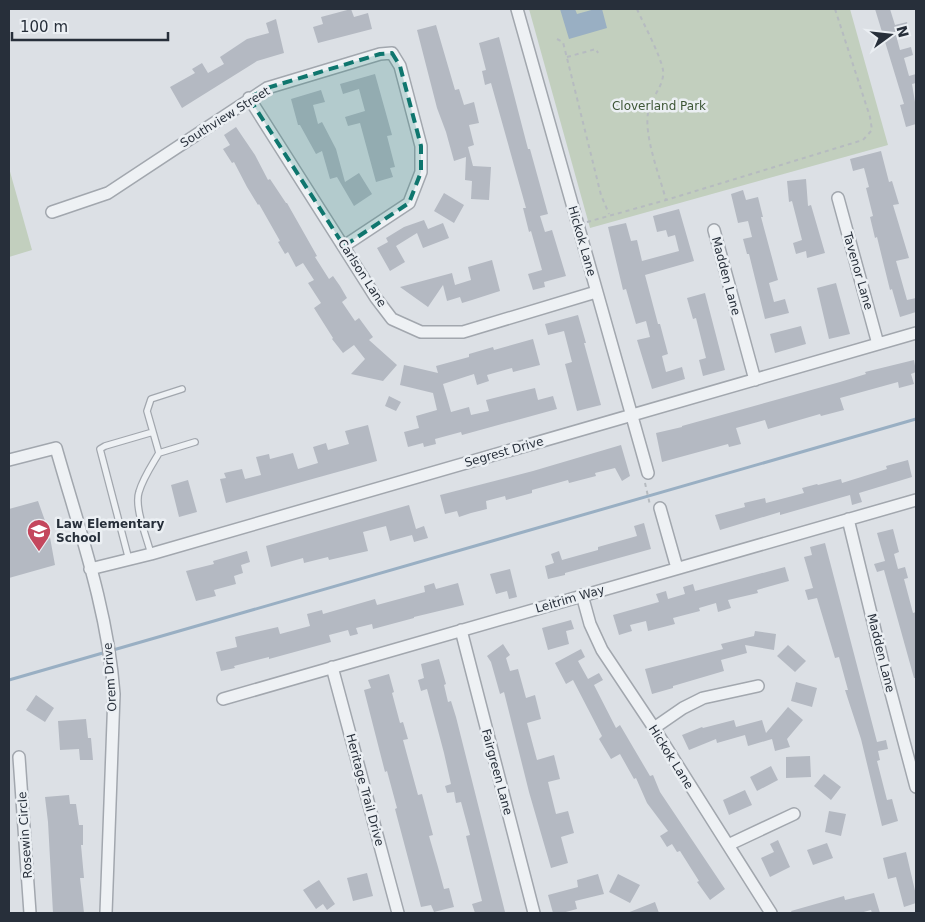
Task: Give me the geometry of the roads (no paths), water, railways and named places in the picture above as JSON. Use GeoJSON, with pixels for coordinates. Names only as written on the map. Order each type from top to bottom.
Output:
{"type":"FeatureCollection","features":[{"type":"Feature","properties":{"kind":"street","name":"Hickok Lane"},"geometry":{"type":"LineString","coordinates":[[517,9],[596,292],[633,415],[646,478]]}},
{"type":"Feature","properties":{"kind":"street","name":"Southview Street"},"geometry":{"type":"LineString","coordinates":[[52,212],[108,193],[267,88],[380,54],[392,53],[400,66],[421,146],[421,172],[408,203],[344,246]]}},
{"type":"Feature","properties":{"kind":"street","name":"Carlson Lane"},"geometry":{"type":"LineString","coordinates":[[250,98],[376,298],[392,319],[421,332],[463,332],[596,292]]}},
{"type":"Feature","properties":{"kind":"street","name":"Tavenor Lane"},"geometry":{"type":"LineString","coordinates":[[838,198],[878,344]]}},
{"type":"Feature","properties":{"kind":"street","name":"Madden Lane"},"geometry":{"type":"LineString","coordinates":[[714,230],[755,380]]}},
{"type":"Feature","properties":{"kind":"street","name":"Segrest Drive"},"geometry":{"type":"LineString","coordinates":[[90,569],[151,554],[916,333]]}},
{"type":"Feature","properties":{"kind":"street","name":"Orem Drive"},"geometry":{"type":"LineString","coordinates":[[9,460],[56,448],[107,635],[112,661],[114,694],[106,913]]}},
{"type":"Feature","properties":{"kind":"street","name":"Leitrim Way"},"geometry":{"type":"LineString","coordinates":[[223,699],[916,500]]}},
{"type":"Feature","properties":{"kind":"street"},"geometry":{"type":"LineString","coordinates":[[655,505],[677,568]]}},
{"type":"Feature","properties":{"kind":"street","name":"Madden Lane"},"geometry":{"type":"LineString","coordinates":[[848,519],[916,787]]}},
{"type":"Feature","properties":{"kind":"street","name":"Hickok Lane"},"geometry":{"type":"LineString","coordinates":[[582,596],[590,624],[602,650],[654,728],[771,913]]}},
{"type":"Feature","properties":{"kind":"street","name":"Fairgreen Lane"},"geometry":{"type":"LineString","coordinates":[[461,630],[534,913]]}},
{"type":"Feature","properties":{"kind":"street","name":"Heritage Trail Drive"},"geometry":{"type":"LineString","coordinates":[[332,667],[398,913]]}},
{"type":"Feature","properties":{"kind":"street"},"geometry":{"type":"LineString","coordinates":[[654,728],[683,708],[703,698],[758,686]]}},
{"type":"Feature","properties":{"kind":"street","name":"Rosewin Circle"},"geometry":{"type":"LineString","coordinates":[[19,757],[30,913]]}},
{"type":"Feature","properties":{"kind":"street"},"geometry":{"type":"LineString","coordinates":[[728,846],[794,814]]}},
{"type":"Feature","properties":{"kind":"lane"},"geometry":{"type":"LineString","coordinates":[[159,453],[147,411],[151,399],[182,389]]}},
{"type":"Feature","properties":{"kind":"lane"},"geometry":{"type":"LineString","coordinates":[[129,560],[100,449],[153,432]]}},
{"type":"Feature","properties":{"kind":"lane"},"geometry":{"type":"LineString","coordinates":[[151,554],[137,503],[138,493],[159,453],[195,442]]}},
{"type":"Feature","properties":{"kind":"water"},"geometry":{"type":"Polygon","coordinates":[[[560,9],[575,9],[577,14],[602,9],[607,28],[569,39],[560,9]]]}},
{"type":"Feature","properties":{"kind":"waterway"},"geometry":{"type":"LineString","coordinates":[[9,680],[916,419]]}},
{"type":"Feature","properties":{"kind":"place","name":"Law Elementary School"},"geometry":{"type":"Point","coordinates":[39,552]}},
{"type":"Feature","properties":{"kind":"park label","name":"Cloverland Park"},"geometry":{"type":"Point","coordinates":[659,106]}}]}
